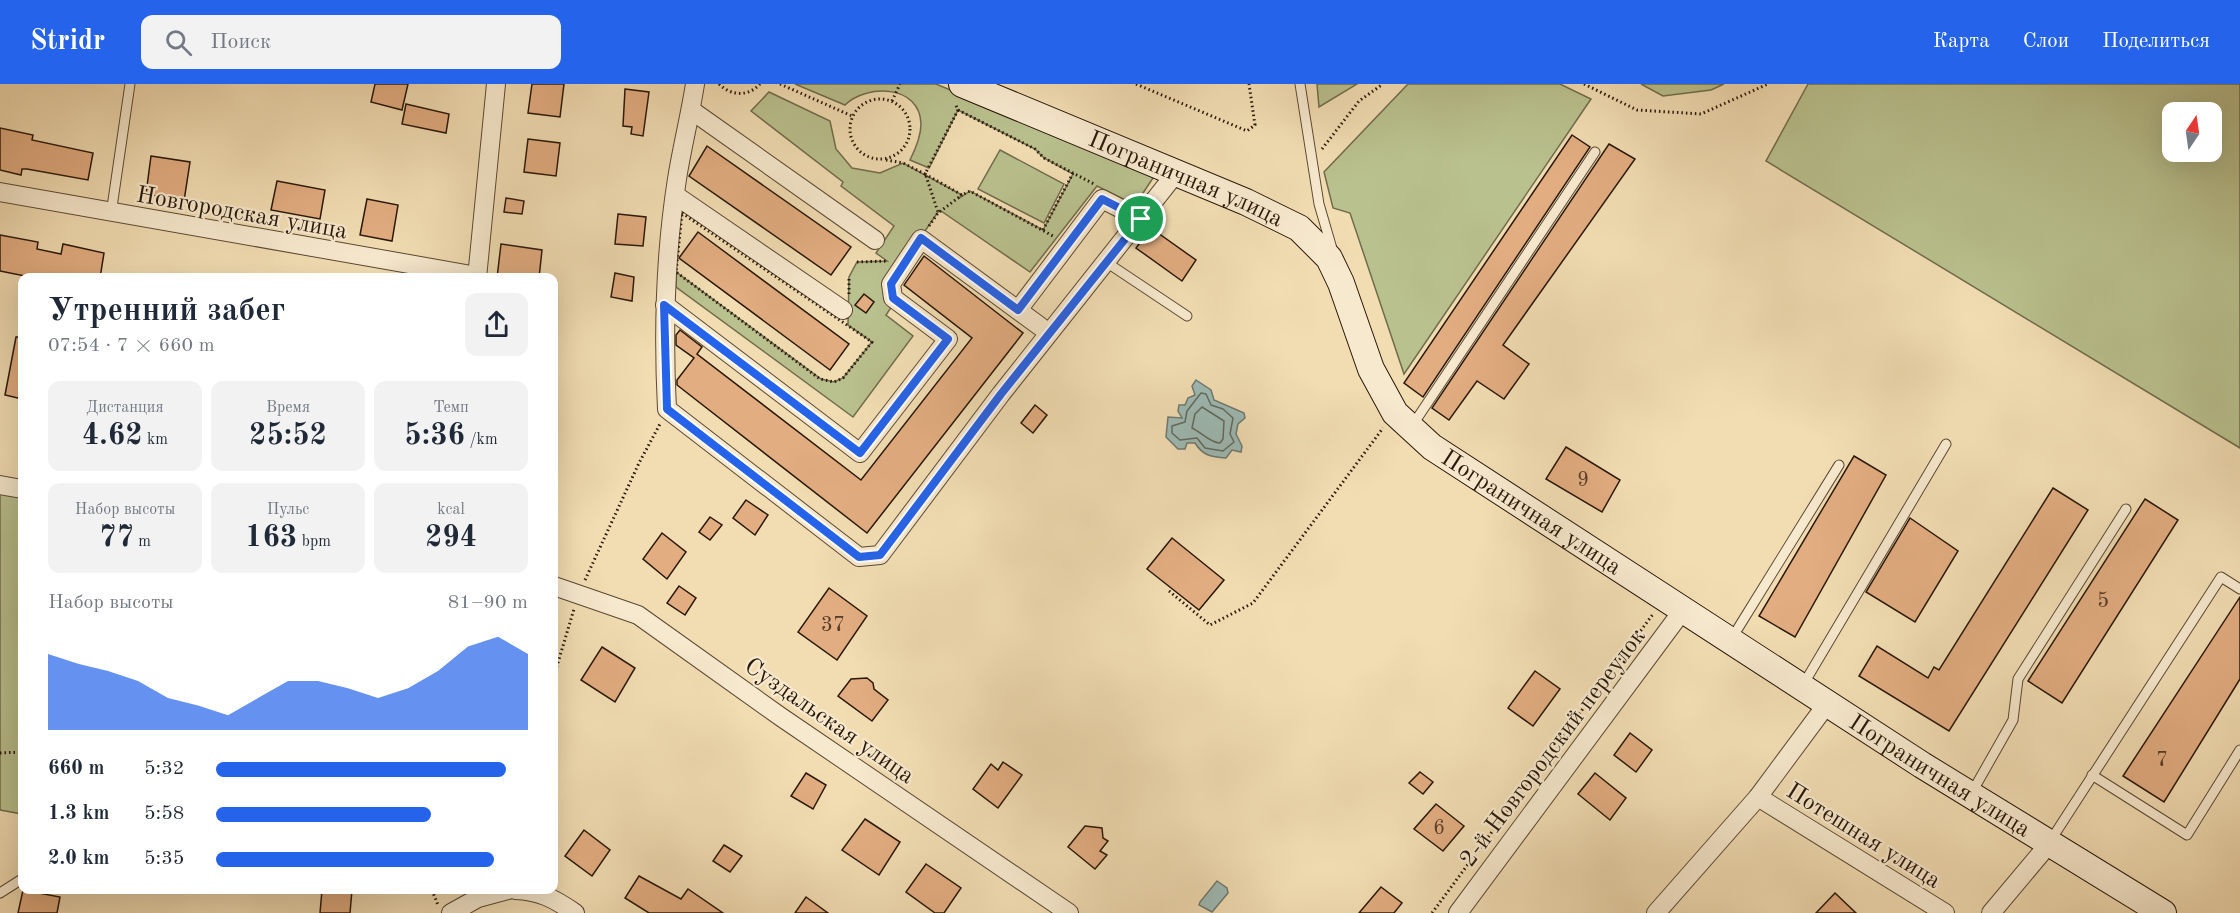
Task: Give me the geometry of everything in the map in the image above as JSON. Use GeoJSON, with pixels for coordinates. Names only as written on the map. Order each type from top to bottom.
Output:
{"type":"FeatureCollection","features":[{"type":"Feature","properties":{"kind":"street"},"geometry":{"type":"LineString","coordinates":[[477,273],[496,84]]}},
{"type":"Feature","properties":{"kind":"street"},"geometry":{"type":"LineString","coordinates":[[695,84],[675,195],[664,305],[667,409],[859,557],[880,555],[1048,333],[1176,173]]}},
{"type":"Feature","properties":{"kind":"street","name":"Пограничная улица"},"geometry":{"type":"LineString","coordinates":[[956,90],[1176,173],[1299,228],[1329,258],[1341,283],[1371,369],[1402,420],[1432,447],[1827,704],[2048,844],[2163,913]]}},
{"type":"Feature","properties":{"kind":"street"},"geometry":{"type":"LineString","coordinates":[[691,110],[875,240]]}},
{"type":"Feature","properties":{"kind":"street","name":"Новгородская улица"},"geometry":{"type":"LineString","coordinates":[[0,192],[111,214],[454,273]]}},
{"type":"Feature","properties":{"kind":"street"},"geometry":{"type":"LineString","coordinates":[[675,195],[843,310]]}},
{"type":"Feature","properties":{"kind":"street"},"geometry":{"type":"LineString","coordinates":[[1018,310],[1102,199],[1141,219]]}},
{"type":"Feature","properties":{"kind":"street"},"geometry":{"type":"LineString","coordinates":[[664,305],[860,453],[948,339],[893,298],[891,284],[921,238],[1048,333]]}},
{"type":"Feature","properties":{"kind":"street"},"geometry":{"type":"LineString","coordinates":[[0,485],[18,488]]}},
{"type":"Feature","properties":{"kind":"street","name":"Суздальская улица"},"geometry":{"type":"LineString","coordinates":[[558,587],[638,615],[782,717],[1069,913]]}},
{"type":"Feature","properties":{"kind":"street","name":"2-й Новгородский переулок"},"geometry":{"type":"LineString","coordinates":[[1458,913],[1683,610]]}},
{"type":"Feature","properties":{"kind":"street"},"geometry":{"type":"LineString","coordinates":[[1656,913],[1758,797],[1827,704]]}},
{"type":"Feature","properties":{"kind":"street","name":"Потешная улица"},"geometry":{"type":"LineString","coordinates":[[1758,797],[1945,913]]}},
{"type":"Feature","properties":{"kind":"street"},"geometry":{"type":"LineString","coordinates":[[1991,913],[2048,844]]}},
{"type":"Feature","properties":{"kind":"street"},"geometry":{"type":"LineString","coordinates":[[451,913],[478,898],[493,894]]}},
{"type":"Feature","properties":{"kind":"street"},"geometry":{"type":"LineString","coordinates":[[543,894],[553,897],[575,913]]}},
{"type":"Feature","properties":{"kind":"lane"},"geometry":{"type":"LineString","coordinates":[[111,214],[130,84]]}},
{"type":"Feature","properties":{"kind":"lane"},"geometry":{"type":"LineString","coordinates":[[1300,84],[1319,204],[1341,283]]}},
{"type":"Feature","properties":{"kind":"lane"},"geometry":{"type":"LineString","coordinates":[[1402,420],[1595,152]]}},
{"type":"Feature","properties":{"kind":"lane"},"geometry":{"type":"LineString","coordinates":[[1106,262],[1187,316]]}},
{"type":"Feature","properties":{"kind":"lane"},"geometry":{"type":"LineString","coordinates":[[1802,687],[1946,444]]}},
{"type":"Feature","properties":{"kind":"lane"},"geometry":{"type":"LineString","coordinates":[[1730,640],[1839,465]]}},
{"type":"Feature","properties":{"kind":"lane"},"geometry":{"type":"LineString","coordinates":[[1970,795],[2013,720],[2018,679],[2126,509]]}},
{"type":"Feature","properties":{"kind":"lane"},"geometry":{"type":"LineString","coordinates":[[2048,844],[2221,578],[2240,589]]}},
{"type":"Feature","properties":{"kind":"lane"},"geometry":{"type":"LineString","coordinates":[[2092,775],[2187,834],[2240,750]]}},
{"type":"Feature","properties":{"kind":"lane"},"geometry":{"type":"LineString","coordinates":[[0,893],[18,882]]}},
{"type":"Feature","properties":{"kind":"path"},"geometry":{"type":"LineString","coordinates":[[719,84],[732,93],[741,94],[750,92],[760,84]]}},
{"type":"Feature","properties":{"kind":"path"},"geometry":{"type":"LineString","coordinates":[[780,84],[853,116]]}},
{"type":"Feature","properties":{"kind":"path"},"geometry":{"type":"LineString","coordinates":[[892,101],[900,84]]}},
{"type":"Feature","properties":{"kind":"path"},"geometry":{"type":"LineString","coordinates":[[1136,84],[1247,132],[1255,125],[1249,84]]}},
{"type":"Feature","properties":{"kind":"path"},"geometry":{"type":"LineString","coordinates":[[1312,159],[1327,144],[1359,101],[1383,84]]}},
{"type":"Feature","properties":{"kind":"path"},"geometry":{"type":"LineString","coordinates":[[1584,84],[1637,110],[1701,114],[1768,84]]}},
{"type":"Feature","properties":{"kind":"path"},"geometry":{"type":"LineString","coordinates":[[938,213],[926,174],[958,110],[956,90]]}},
{"type":"Feature","properties":{"kind":"path"},"geometry":{"type":"LineString","coordinates":[[884,159],[904,148],[910,134],[906,113],[892,101],[874,99],[858,108],[853,116],[850,134],[859,150],[875,159],[903,163],[962,195]]}},
{"type":"Feature","properties":{"kind":"path"},"geometry":{"type":"LineString","coordinates":[[958,110],[1035,149],[1044,158],[1097,186]]}},
{"type":"Feature","properties":{"kind":"path"},"geometry":{"type":"LineString","coordinates":[[1043,230],[1073,173]]}},
{"type":"Feature","properties":{"kind":"path"},"geometry":{"type":"LineString","coordinates":[[921,238],[938,213],[970,191],[1056,237]]}},
{"type":"Feature","properties":{"kind":"path"},"geometry":{"type":"LineString","coordinates":[[682,213],[702,226],[872,342],[843,378],[834,382],[820,379],[676,272],[682,213]]}},
{"type":"Feature","properties":{"kind":"path"},"geometry":{"type":"LineString","coordinates":[[860,254],[856,264],[888,261]]}},
{"type":"Feature","properties":{"kind":"path"},"geometry":{"type":"LineString","coordinates":[[844,281],[852,272]]}},
{"type":"Feature","properties":{"kind":"path"},"geometry":{"type":"LineString","coordinates":[[558,662],[579,595],[605,533],[667,409]]}},
{"type":"Feature","properties":{"kind":"path"},"geometry":{"type":"LineString","coordinates":[[1169,591],[1210,625],[1253,603],[1402,420]]}},
{"type":"Feature","properties":{"kind":"path"},"geometry":{"type":"LineString","coordinates":[[1432,913],[1655,612],[1645,606]]}},
{"type":"Feature","properties":{"kind":"path"},"geometry":{"type":"LineString","coordinates":[[0,753],[18,752]]}},
{"type":"Feature","properties":{"kind":"green space"},"geometry":{"type":"Polygon","coordinates":[[[795,84],[936,84],[1155,175],[1135,205],[1097,186],[1030,272],[941,211],[938,212],[899,269],[892,306],[886,315],[913,336],[853,417],[676,287],[676,272],[821,379],[834,382],[843,378],[872,342],[848,325],[849,277],[857,262],[887,261],[876,253],[894,226],[841,186],[843,182],[751,111],[769,92],[830,121],[836,149],[852,168],[880,173],[903,163],[962,195],[958,199],[970,191],[1043,230],[1073,174],[1044,158],[1035,149],[958,110],[929,168],[910,160],[919,138],[921,124],[918,111],[912,101],[902,95],[878,91],[854,98],[845,105],[795,84]]]}},
{"type":"Feature","properties":{"kind":"green space"},"geometry":{"type":"Polygon","coordinates":[[[1317,84],[1357,84],[1319,107],[1317,84]]]}},
{"type":"Feature","properties":{"kind":"green space"},"geometry":{"type":"Polygon","coordinates":[[[1408,84],[1560,84],[1591,99],[1404,374],[1350,213],[1333,208],[1324,172],[1408,84]]]}},
{"type":"Feature","properties":{"kind":"green space"},"geometry":{"type":"Polygon","coordinates":[[[1641,84],[1724,84],[1711,90],[1663,96],[1641,84]]]}},
{"type":"Feature","properties":{"kind":"green space"},"geometry":{"type":"Polygon","coordinates":[[[1808,84],[2240,84],[2240,448],[1766,161],[1808,84]]]}},
{"type":"Feature","properties":{"kind":"green space"},"geometry":{"type":"Polygon","coordinates":[[[1000,150],[1064,184],[1044,223],[978,189],[1000,150]]]}},
{"type":"Feature","properties":{"kind":"green space"},"geometry":{"type":"Polygon","coordinates":[[[0,485],[18,488],[18,813],[0,810],[0,485]]]}},
{"type":"Feature","properties":{"kind":"water"},"geometry":{"type":"Polygon","coordinates":[[[1196,380],[1211,390],[1214,400],[1244,413],[1245,418],[1238,424],[1236,434],[1242,446],[1241,452],[1232,450],[1226,458],[1212,456],[1201,451],[1195,443],[1187,443],[1185,449],[1178,449],[1166,437],[1168,417],[1182,418],[1178,411],[1179,405],[1185,405],[1188,398],[1195,395],[1192,386],[1196,380]]]}},
{"type":"Feature","properties":{"kind":"water"},"geometry":{"type":"Polygon","coordinates":[[[1217,881],[1227,888],[1228,893],[1212,912],[1199,905],[1217,881]]]}},
{"type":"Feature","properties":{"kind":"building"},"geometry":{"type":"Polygon","coordinates":[[[375,84],[408,84],[402,110],[371,102],[375,84]]]}},
{"type":"Feature","properties":{"kind":"building"},"geometry":{"type":"Polygon","coordinates":[[[532,84],[564,84],[560,117],[528,113],[532,84]]]}},
{"type":"Feature","properties":{"kind":"building"},"geometry":{"type":"Polygon","coordinates":[[[625,89],[649,92],[643,136],[631,134],[632,127],[623,126],[625,89]]]}},
{"type":"Feature","properties":{"kind":"building"},"geometry":{"type":"Polygon","coordinates":[[[406,104],[449,114],[446,133],[402,124],[406,104]]]}},
{"type":"Feature","properties":{"kind":"building"},"geometry":{"type":"Polygon","coordinates":[[[0,128],[33,135],[32,140],[93,153],[88,180],[27,169],[22,169],[21,175],[0,170],[0,128]]]}},
{"type":"Feature","properties":{"kind":"building"},"geometry":{"type":"Polygon","coordinates":[[[1572,135],[1590,147],[1423,397],[1404,383],[1572,135]]]}},
{"type":"Feature","properties":{"kind":"building"},"geometry":{"type":"Polygon","coordinates":[[[528,139],[560,143],[556,176],[524,172],[528,139]]]}},
{"type":"Feature","properties":{"kind":"building"},"geometry":{"type":"Polygon","coordinates":[[[1609,144],[1635,159],[1503,345],[1529,364],[1504,399],[1477,381],[1449,420],[1432,408],[1609,144]]]}},
{"type":"Feature","properties":{"kind":"building"},"geometry":{"type":"Polygon","coordinates":[[[707,146],[851,247],[831,275],[689,176],[707,146]]]}},
{"type":"Feature","properties":{"kind":"building"},"geometry":{"type":"Polygon","coordinates":[[[151,156],[190,162],[184,201],[146,194],[151,156]]]}},
{"type":"Feature","properties":{"kind":"building"},"geometry":{"type":"Polygon","coordinates":[[[277,181],[325,190],[320,219],[271,210],[277,181]]]}},
{"type":"Feature","properties":{"kind":"building"},"geometry":{"type":"Polygon","coordinates":[[[506,198],[524,201],[522,214],[504,212],[506,198]]]}},
{"type":"Feature","properties":{"kind":"building"},"geometry":{"type":"Polygon","coordinates":[[[367,199],[398,205],[392,241],[360,235],[367,199]]]}},
{"type":"Feature","properties":{"kind":"building"},"geometry":{"type":"Polygon","coordinates":[[[618,214],[646,217],[643,246],[615,244],[618,214]]]}},
{"type":"Feature","properties":{"kind":"building"},"geometry":{"type":"Polygon","coordinates":[[[1151,228],[1196,260],[1182,281],[1136,248],[1151,228]]]}},
{"type":"Feature","properties":{"kind":"building"},"geometry":{"type":"Polygon","coordinates":[[[698,232],[849,344],[830,370],[679,258],[698,232]]]}},
{"type":"Feature","properties":{"kind":"building"},"geometry":{"type":"Polygon","coordinates":[[[0,235],[38,242],[37,249],[61,254],[63,244],[104,253],[101,273],[18,275],[0,271],[0,235]]]}},
{"type":"Feature","properties":{"kind":"building"},"geometry":{"type":"Polygon","coordinates":[[[501,244],[542,250],[540,273],[498,273],[501,244]]]}},
{"type":"Feature","properties":{"kind":"building"},"geometry":{"type":"Polygon","coordinates":[[[924,256],[1023,333],[867,533],[677,385],[677,380],[694,358],[676,345],[676,335],[680,330],[702,347],[697,354],[861,480],[972,338],[904,285],[924,256]]]}},
{"type":"Feature","properties":{"kind":"building"},"geometry":{"type":"Polygon","coordinates":[[[615,273],[634,277],[632,301],[611,297],[615,273]]]}},
{"type":"Feature","properties":{"kind":"building"},"geometry":{"type":"Polygon","coordinates":[[[864,294],[874,302],[866,313],[855,305],[864,294]]]}},
{"type":"Feature","properties":{"kind":"building"},"geometry":{"type":"Polygon","coordinates":[[[16,337],[18,337],[18,398],[5,395],[16,337]]]}},
{"type":"Feature","properties":{"kind":"building"},"geometry":{"type":"Polygon","coordinates":[[[1035,405],[1047,415],[1033,433],[1021,423],[1035,405]]]}},
{"type":"Feature","properties":{"kind":"building"},"geometry":{"type":"Polygon","coordinates":[[[1566,447],[1620,480],[1602,512],[1546,479],[1566,447]]]}},
{"type":"Feature","properties":{"kind":"building"},"geometry":{"type":"Polygon","coordinates":[[[1854,456],[1886,475],[1795,637],[1759,616],[1854,456]]]}},
{"type":"Feature","properties":{"kind":"building"},"geometry":{"type":"Polygon","coordinates":[[[2053,488],[2088,510],[1949,731],[1859,676],[1877,646],[1928,678],[1934,667],[1939,670],[2053,488]]]}},
{"type":"Feature","properties":{"kind":"building"},"geometry":{"type":"Polygon","coordinates":[[[2145,499],[2178,520],[2062,703],[2028,681],[2145,499]]]}},
{"type":"Feature","properties":{"kind":"building"},"geometry":{"type":"Polygon","coordinates":[[[746,500],[768,515],[755,535],[733,518],[746,500]]]}},
{"type":"Feature","properties":{"kind":"building"},"geometry":{"type":"Polygon","coordinates":[[[710,517],[722,525],[710,540],[699,532],[710,517]]]}},
{"type":"Feature","properties":{"kind":"building"},"geometry":{"type":"Polygon","coordinates":[[[1910,518],[1958,551],[1915,622],[1866,592],[1910,518]]]}},
{"type":"Feature","properties":{"kind":"building"},"geometry":{"type":"Polygon","coordinates":[[[662,533],[686,552],[667,579],[643,559],[662,533]]]}},
{"type":"Feature","properties":{"kind":"building"},"geometry":{"type":"Polygon","coordinates":[[[1172,538],[1224,580],[1199,610],[1147,569],[1172,538]]]}},
{"type":"Feature","properties":{"kind":"building"},"geometry":{"type":"Polygon","coordinates":[[[679,586],[696,598],[685,615],[667,603],[679,586]]]}},
{"type":"Feature","properties":{"kind":"building"},"geometry":{"type":"Polygon","coordinates":[[[829,588],[867,616],[837,660],[798,632],[829,588]]]}},
{"type":"Feature","properties":{"kind":"building"},"geometry":{"type":"Polygon","coordinates":[[[2240,597],[2240,679],[2164,802],[2123,776],[2240,597]]]}},
{"type":"Feature","properties":{"kind":"building"},"geometry":{"type":"Polygon","coordinates":[[[602,647],[635,668],[615,702],[581,680],[602,647]]]}},
{"type":"Feature","properties":{"kind":"building"},"geometry":{"type":"Polygon","coordinates":[[[1535,671],[1560,689],[1533,726],[1508,708],[1535,671]]]}},
{"type":"Feature","properties":{"kind":"building"},"geometry":{"type":"Polygon","coordinates":[[[867,678],[873,683],[874,689],[888,700],[872,721],[838,696],[851,679],[867,678]]]}},
{"type":"Feature","properties":{"kind":"building"},"geometry":{"type":"Polygon","coordinates":[[[1630,733],[1652,750],[1636,772],[1614,755],[1630,733]]]}},
{"type":"Feature","properties":{"kind":"building"},"geometry":{"type":"Polygon","coordinates":[[[1003,762],[1022,775],[998,808],[973,789],[991,764],[998,770],[1003,762]]]}},
{"type":"Feature","properties":{"kind":"building"},"geometry":{"type":"Polygon","coordinates":[[[1420,772],[1433,782],[1423,794],[1409,783],[1420,772]]]}},
{"type":"Feature","properties":{"kind":"building"},"geometry":{"type":"Polygon","coordinates":[[[806,773],[826,785],[813,809],[791,796],[806,773]]]}},
{"type":"Feature","properties":{"kind":"building"},"geometry":{"type":"Polygon","coordinates":[[[1595,773],[1626,798],[1610,820],[1578,794],[1595,773]]]}},
{"type":"Feature","properties":{"kind":"building"},"geometry":{"type":"Polygon","coordinates":[[[1436,804],[1464,826],[1443,851],[1414,829],[1436,804]]]}},
{"type":"Feature","properties":{"kind":"building"},"geometry":{"type":"Polygon","coordinates":[[[865,819],[900,842],[879,875],[842,850],[865,819]]]}},
{"type":"Feature","properties":{"kind":"building"},"geometry":{"type":"Polygon","coordinates":[[[1085,826],[1102,828],[1103,838],[1108,841],[1100,851],[1107,855],[1095,869],[1068,847],[1085,826]]]}},
{"type":"Feature","properties":{"kind":"building"},"geometry":{"type":"Polygon","coordinates":[[[584,830],[610,850],[592,876],[565,856],[584,830]]]}},
{"type":"Feature","properties":{"kind":"building"},"geometry":{"type":"Polygon","coordinates":[[[724,845],[742,856],[730,872],[713,861],[724,845]]]}},
{"type":"Feature","properties":{"kind":"building"},"geometry":{"type":"Polygon","coordinates":[[[926,864],[961,888],[944,913],[935,913],[906,892],[926,864]]]}},
{"type":"Feature","properties":{"kind":"building"},"geometry":{"type":"Polygon","coordinates":[[[639,876],[681,899],[688,889],[723,913],[649,913],[625,898],[639,876]]]}},
{"type":"Feature","properties":{"kind":"building"},"geometry":{"type":"Polygon","coordinates":[[[1381,887],[1402,903],[1394,913],[1359,913],[1381,887]]]}},
{"type":"Feature","properties":{"kind":"building"},"geometry":{"type":"Polygon","coordinates":[[[1835,893],[1856,913],[1816,913],[1835,893]]]}},
{"type":"Feature","properties":{"kind":"building"},"geometry":{"type":"Polygon","coordinates":[[[22,894],[60,897],[57,913],[18,913],[22,894]]]}},
{"type":"Feature","properties":{"kind":"building"},"geometry":{"type":"Polygon","coordinates":[[[322,894],[352,894],[350,913],[320,913],[322,894]]]}},
{"type":"Feature","properties":{"kind":"building"},"geometry":{"type":"Polygon","coordinates":[[[806,897],[828,913],[795,913],[806,897]]]}},
{"type":"Feature","properties":{"kind":"route"},"geometry":{"type":"LineString","coordinates":[[1102,199],[1141,219],[1048,333],[880,555],[859,557],[667,409],[664,305],[860,453],[948,339],[893,298],[891,284],[921,238],[1018,310],[1102,199]]}}]}
